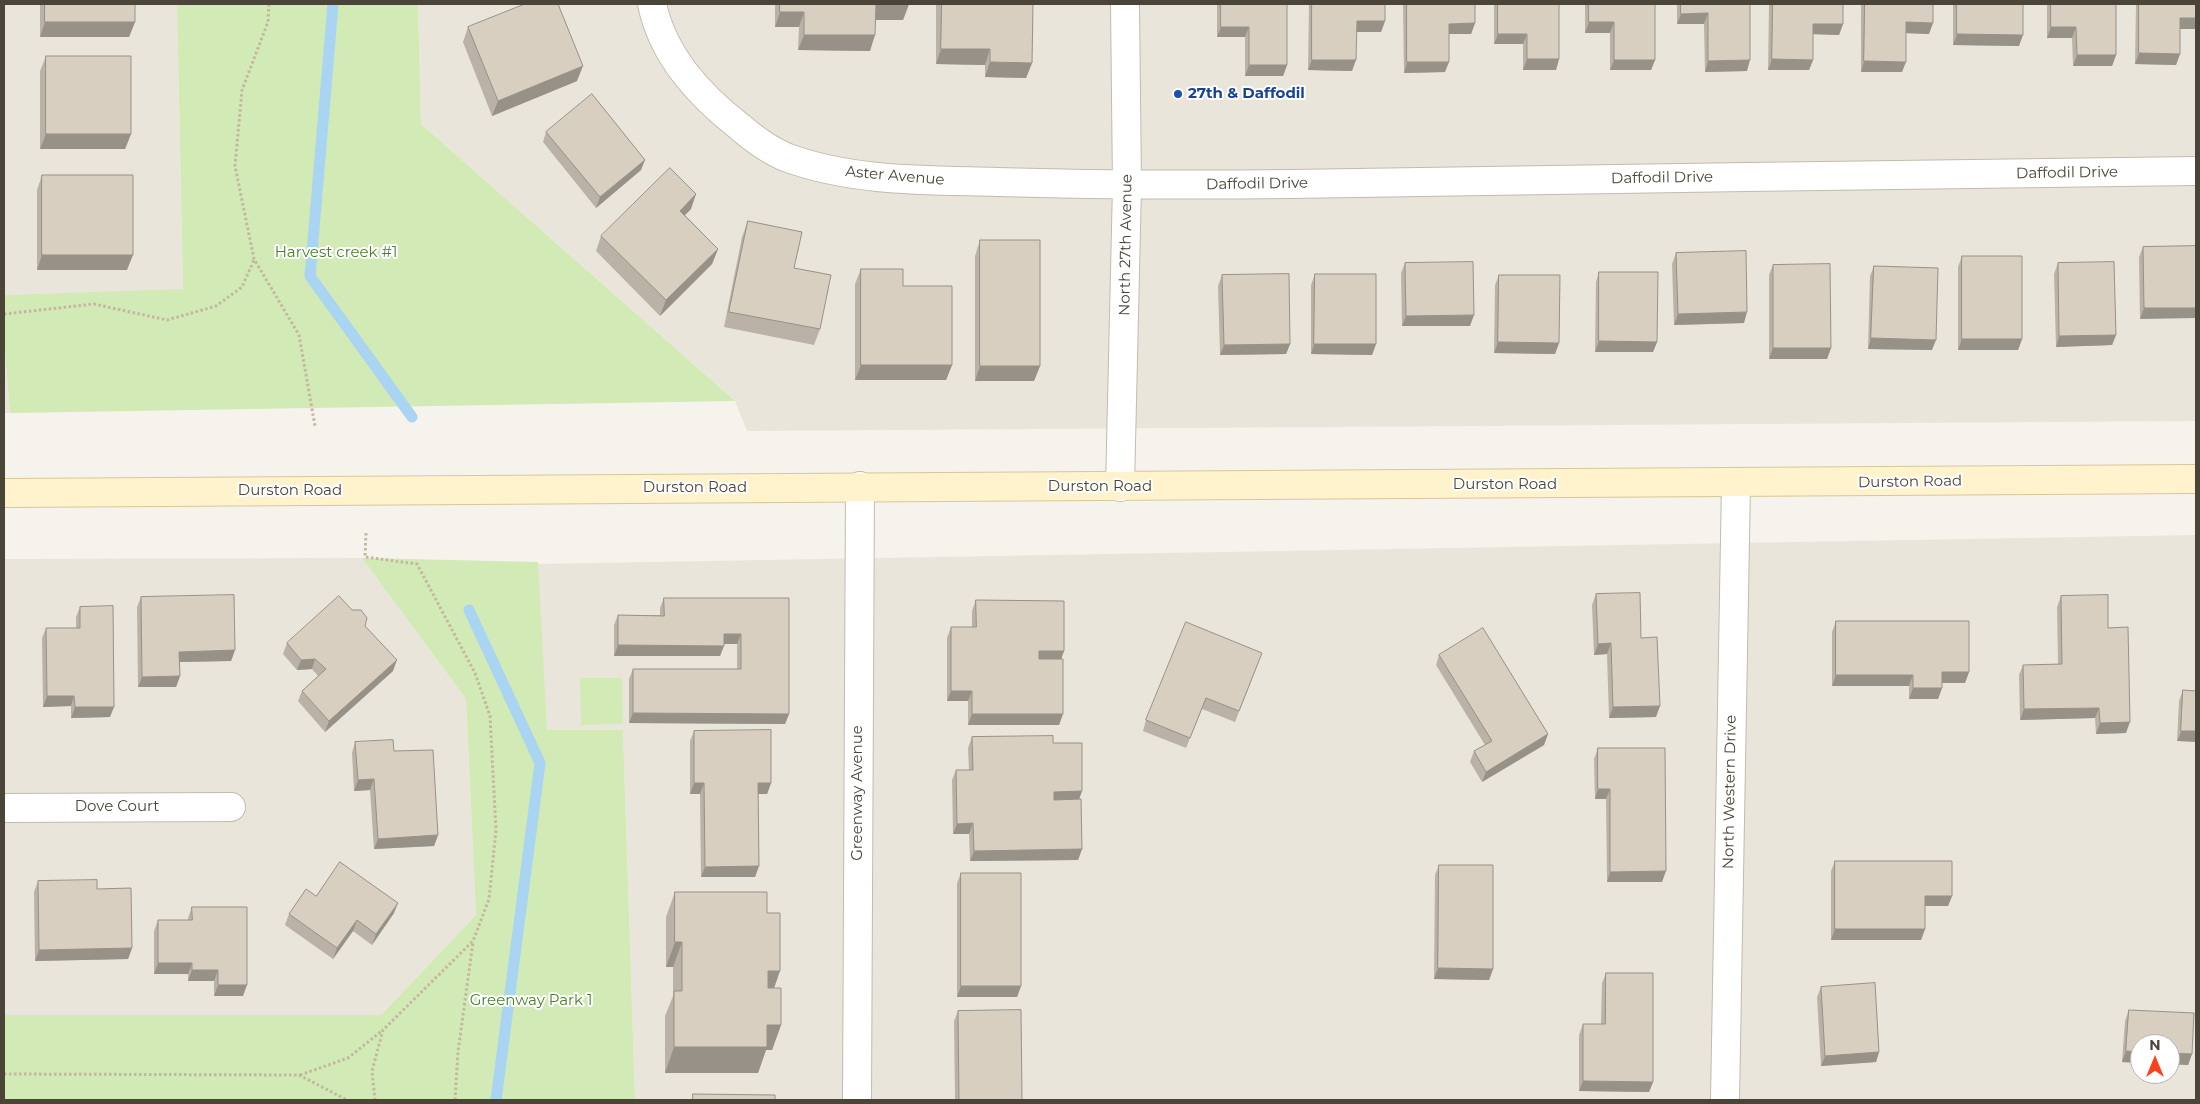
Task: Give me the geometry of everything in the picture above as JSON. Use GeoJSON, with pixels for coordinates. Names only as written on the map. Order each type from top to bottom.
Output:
{"type":"FeatureCollection","features":[{"type":"Feature","properties":{"kind":"main road","name":"Durston Road"},"geometry":{"type":"LineString","coordinates":[[4,493],[860,486],[1120,487],[2196,479]]}},
{"type":"Feature","properties":{"kind":"street","name":"Aster Avenue"},"geometry":{"type":"LineString","coordinates":[[652,4],[660,32],[691,82],[713,106],[752,137],[785,157],[844,173],[909,180],[1127,186]]}},
{"type":"Feature","properties":{"kind":"street","name":"North 27th Avenue"},"geometry":{"type":"LineString","coordinates":[[1120,487],[1127,186],[1126,4]]}},
{"type":"Feature","properties":{"kind":"street","name":"Daffodil Drive"},"geometry":{"type":"LineString","coordinates":[[1127,186],[2196,171]]}},
{"type":"Feature","properties":{"kind":"street","name":"North Western Drive"},"geometry":{"type":"LineString","coordinates":[[1725,1100],[1736,483]]}},
{"type":"Feature","properties":{"kind":"street","name":"Greenway Avenue"},"geometry":{"type":"LineString","coordinates":[[857,1100],[860,486]]}},
{"type":"Feature","properties":{"kind":"street","name":"Dove Court"},"geometry":{"type":"LineString","coordinates":[[4,808],[230,807]]}},
{"type":"Feature","properties":{"kind":"path"},"geometry":{"type":"LineString","coordinates":[[268,4],[268,22],[242,90],[234,166],[254,259],[299,335],[315,426]]}},
{"type":"Feature","properties":{"kind":"path"},"geometry":{"type":"LineString","coordinates":[[4,314],[94,304],[167,320],[216,306],[242,287],[254,259]]}},
{"type":"Feature","properties":{"kind":"path"},"geometry":{"type":"LineString","coordinates":[[366,533],[365,557],[417,564],[475,673],[490,716],[496,830],[489,899],[473,941],[458,1052],[455,1100]]}},
{"type":"Feature","properties":{"kind":"path"},"geometry":{"type":"LineString","coordinates":[[4,1074],[299,1075],[348,1058],[383,1030],[473,941]]}},
{"type":"Feature","properties":{"kind":"path"},"geometry":{"type":"LineString","coordinates":[[375,1100],[372,1071],[383,1030]]}},
{"type":"Feature","properties":{"kind":"path"},"geometry":{"type":"LineString","coordinates":[[299,1075],[348,1100]]}},
{"type":"Feature","properties":{"kind":"shaded area"},"geometry":{"type":"Polygon","coordinates":[[[4,4],[177,4],[183,290],[4,295],[4,4]]]}},
{"type":"Feature","properties":{"kind":"shaded area"},"geometry":{"type":"Polygon","coordinates":[[[418,4],[2196,4],[2196,421],[747,431],[735,401],[421,124],[418,4]]]}},
{"type":"Feature","properties":{"kind":"shaded area"},"geometry":{"type":"Polygon","coordinates":[[[4,339],[10,413],[4,413],[4,339]]]}},
{"type":"Feature","properties":{"kind":"shaded area"},"geometry":{"type":"Polygon","coordinates":[[[2196,535],[2196,1100],[635,1100],[623,730],[547,730],[535,564],[2196,535]]]}},
{"type":"Feature","properties":{"kind":"shaded area"},"geometry":{"type":"Polygon","coordinates":[[[362,558],[466,699],[476,915],[381,1015],[4,1015],[4,559],[362,558]]]}},
{"type":"Feature","properties":{"kind":"green space","name":"Harvest creek #1"},"geometry":{"type":"Polygon","coordinates":[[[177,4],[418,4],[421,124],[735,401],[10,413],[4,339],[4,295],[183,289],[177,4]]]}},
{"type":"Feature","properties":{"kind":"green space","name":"Greenway Park 1"},"geometry":{"type":"Polygon","coordinates":[[[362,558],[538,562],[547,730],[623,730],[635,1100],[4,1100],[4,1015],[381,1015],[476,915],[466,699],[362,558]]]}},
{"type":"Feature","properties":{"kind":"green space"},"geometry":{"type":"Polygon","coordinates":[[[580,678],[622,678],[623,724],[581,725],[580,678]]]}},
{"type":"Feature","properties":{"kind":"building"},"geometry":{"type":"Polygon","coordinates":[[[45,4],[135,4],[135,22],[45,22],[45,4]]]}},
{"type":"Feature","properties":{"kind":"building"},"geometry":{"type":"Polygon","coordinates":[[[525,4],[558,4],[583,66],[498,101],[468,27],[525,4]]]}},
{"type":"Feature","properties":{"kind":"building"},"geometry":{"type":"Polygon","coordinates":[[[780,4],[876,4],[875,35],[804,35],[804,12],[780,12],[780,4]]]}},
{"type":"Feature","properties":{"kind":"building"},"geometry":{"type":"Polygon","coordinates":[[[942,4],[1033,4],[1032,63],[990,62],[990,49],[941,49],[942,4]]]}},
{"type":"Feature","properties":{"kind":"building"},"geometry":{"type":"Polygon","coordinates":[[[1221,4],[1287,4],[1287,65],[1249,65],[1249,27],[1221,27],[1221,4]]]}},
{"type":"Feature","properties":{"kind":"building"},"geometry":{"type":"Polygon","coordinates":[[[1312,4],[1385,4],[1385,21],[1357,21],[1356,60],[1312,60],[1312,4]]]}},
{"type":"Feature","properties":{"kind":"building"},"geometry":{"type":"Polygon","coordinates":[[[1407,4],[1475,4],[1475,23],[1449,24],[1449,62],[1407,62],[1407,4]]]}},
{"type":"Feature","properties":{"kind":"building"},"geometry":{"type":"Polygon","coordinates":[[[1498,4],[1559,4],[1559,59],[1527,59],[1527,34],[1498,34],[1498,4]]]}},
{"type":"Feature","properties":{"kind":"building"},"geometry":{"type":"Polygon","coordinates":[[[1589,4],[1655,4],[1655,60],[1614,60],[1614,22],[1589,22],[1589,4]]]}},
{"type":"Feature","properties":{"kind":"building"},"geometry":{"type":"Polygon","coordinates":[[[1681,4],[1750,4],[1750,60],[1708,61],[1708,13],[1681,14],[1681,4]]]}},
{"type":"Feature","properties":{"kind":"building"},"geometry":{"type":"Polygon","coordinates":[[[1773,4],[1843,4],[1843,24],[1813,24],[1813,60],[1772,59],[1773,4]]]}},
{"type":"Feature","properties":{"kind":"building"},"geometry":{"type":"Polygon","coordinates":[[[1865,4],[1933,4],[1933,23],[1906,22],[1906,62],[1864,61],[1865,4]]]}},
{"type":"Feature","properties":{"kind":"building"},"geometry":{"type":"Polygon","coordinates":[[[1957,4],[2023,4],[2023,35],[1957,34],[1957,4]]]}},
{"type":"Feature","properties":{"kind":"building"},"geometry":{"type":"Polygon","coordinates":[[[2051,4],[2116,4],[2116,55],[2077,55],[2076,27],[2051,27],[2051,4]]]}},
{"type":"Feature","properties":{"kind":"building"},"geometry":{"type":"Polygon","coordinates":[[[2139,4],[2196,4],[2196,18],[2180,18],[2180,54],[2139,53],[2139,4]]]}},
{"type":"Feature","properties":{"kind":"building"},"geometry":{"type":"Polygon","coordinates":[[[46,56],[131,56],[131,134],[46,134],[46,56]]]}},
{"type":"Feature","properties":{"kind":"building"},"geometry":{"type":"Polygon","coordinates":[[[592,94],[645,160],[600,197],[546,132],[592,94]]]}},
{"type":"Feature","properties":{"kind":"building"},"geometry":{"type":"Polygon","coordinates":[[[670,168],[696,194],[680,211],[718,249],[666,300],[601,236],[670,168]]]}},
{"type":"Feature","properties":{"kind":"building"},"geometry":{"type":"Polygon","coordinates":[[[42,175],[133,175],[133,255],[42,255],[42,175]]]}},
{"type":"Feature","properties":{"kind":"building"},"geometry":{"type":"Polygon","coordinates":[[[748,221],[802,232],[794,268],[831,275],[820,329],[729,312],[748,221]]]}},
{"type":"Feature","properties":{"kind":"building"},"geometry":{"type":"Polygon","coordinates":[[[980,240],[1040,240],[1040,366],[980,366],[980,240]]]}},
{"type":"Feature","properties":{"kind":"building"},"geometry":{"type":"Polygon","coordinates":[[[2196,246],[2196,308],[2144,308],[2143,247],[2196,246]]]}},
{"type":"Feature","properties":{"kind":"building"},"geometry":{"type":"Polygon","coordinates":[[[1746,251],[1747,312],[1678,314],[1676,253],[1746,251]]]}},
{"type":"Feature","properties":{"kind":"building"},"geometry":{"type":"Polygon","coordinates":[[[1962,256],[2022,256],[2022,339],[1962,339],[1962,256]]]}},
{"type":"Feature","properties":{"kind":"building"},"geometry":{"type":"Polygon","coordinates":[[[1473,262],[1474,315],[1406,316],[1405,263],[1473,262]]]}},
{"type":"Feature","properties":{"kind":"building"},"geometry":{"type":"Polygon","coordinates":[[[2114,262],[2116,335],[2059,336],[2058,263],[2114,262]]]}},
{"type":"Feature","properties":{"kind":"building"},"geometry":{"type":"Polygon","coordinates":[[[1830,264],[1831,348],[1773,348],[1773,265],[1830,264]]]}},
{"type":"Feature","properties":{"kind":"building"},"geometry":{"type":"Polygon","coordinates":[[[1874,266],[1938,268],[1936,340],[1871,338],[1874,266]]]}},
{"type":"Feature","properties":{"kind":"building"},"geometry":{"type":"Polygon","coordinates":[[[861,269],[903,269],[903,286],[952,286],[952,365],[861,365],[861,269]]]}},
{"type":"Feature","properties":{"kind":"building"},"geometry":{"type":"Polygon","coordinates":[[[1599,272],[1658,272],[1657,342],[1599,341],[1599,272]]]}},
{"type":"Feature","properties":{"kind":"building"},"geometry":{"type":"Polygon","coordinates":[[[1289,274],[1290,344],[1224,345],[1222,275],[1289,274]]]}},
{"type":"Feature","properties":{"kind":"building"},"geometry":{"type":"Polygon","coordinates":[[[1315,274],[1376,274],[1376,344],[1314,344],[1315,274]]]}},
{"type":"Feature","properties":{"kind":"building"},"geometry":{"type":"Polygon","coordinates":[[[1499,275],[1560,275],[1559,343],[1498,342],[1499,275]]]}},
{"type":"Feature","properties":{"kind":"building"},"geometry":{"type":"Polygon","coordinates":[[[1640,593],[1641,638],[1657,637],[1660,706],[1613,707],[1611,643],[1598,644],[1596,594],[1640,593]]]}},
{"type":"Feature","properties":{"kind":"building"},"geometry":{"type":"Polygon","coordinates":[[[234,595],[235,650],[179,652],[180,676],[142,677],[141,597],[234,595]]]}},
{"type":"Feature","properties":{"kind":"building"},"geometry":{"type":"Polygon","coordinates":[[[2108,595],[2108,628],[2128,627],[2130,722],[2100,723],[2099,708],[2024,709],[2023,665],[2062,664],[2061,596],[2108,595]]]}},
{"type":"Feature","properties":{"kind":"building"},"geometry":{"type":"Polygon","coordinates":[[[339,596],[352,610],[361,610],[367,618],[365,626],[397,660],[329,721],[302,691],[326,669],[315,659],[301,660],[287,643],[339,596]]]}},
{"type":"Feature","properties":{"kind":"building"},"geometry":{"type":"Polygon","coordinates":[[[664,598],[789,598],[789,714],[633,713],[633,669],[741,669],[741,634],[724,634],[724,646],[618,645],[618,615],[664,616],[664,598]]]}},
{"type":"Feature","properties":{"kind":"building"},"geometry":{"type":"Polygon","coordinates":[[[976,600],[1064,601],[1064,651],[1039,651],[1039,659],[1063,659],[1063,714],[972,714],[972,691],[951,691],[951,627],[976,627],[976,600]]]}},
{"type":"Feature","properties":{"kind":"building"},"geometry":{"type":"Polygon","coordinates":[[[113,606],[114,707],[75,707],[74,696],[47,696],[46,628],[80,628],[80,607],[113,606]]]}},
{"type":"Feature","properties":{"kind":"building"},"geometry":{"type":"Polygon","coordinates":[[[1836,621],[1969,621],[1969,672],[1942,672],[1942,688],[1913,688],[1913,675],[1836,675],[1836,621]]]}},
{"type":"Feature","properties":{"kind":"building"},"geometry":{"type":"Polygon","coordinates":[[[1186,622],[1262,653],[1239,711],[1206,698],[1190,738],[1146,720],[1186,622]]]}},
{"type":"Feature","properties":{"kind":"building"},"geometry":{"type":"Polygon","coordinates":[[[1483,628],[1548,734],[1486,772],[1474,751],[1492,741],[1439,655],[1483,628]]]}},
{"type":"Feature","properties":{"kind":"building"},"geometry":{"type":"Polygon","coordinates":[[[2183,690],[2196,691],[2196,731],[2181,731],[2183,690]]]}},
{"type":"Feature","properties":{"kind":"building"},"geometry":{"type":"Polygon","coordinates":[[[771,730],[771,783],[758,783],[759,866],[705,867],[704,783],[694,783],[694,731],[771,730]]]}},
{"type":"Feature","properties":{"kind":"building"},"geometry":{"type":"Polygon","coordinates":[[[1053,736],[1053,743],[1082,743],[1082,791],[1054,792],[1054,800],[1081,799],[1082,849],[974,851],[973,823],[957,824],[956,770],[973,770],[972,737],[1053,736]]]}},
{"type":"Feature","properties":{"kind":"building"},"geometry":{"type":"Polygon","coordinates":[[[393,740],[394,751],[433,750],[438,835],[378,839],[374,779],[358,780],[355,742],[393,740]]]}},
{"type":"Feature","properties":{"kind":"building"},"geometry":{"type":"Polygon","coordinates":[[[1598,748],[1665,748],[1666,871],[1610,872],[1610,789],[1598,789],[1598,748]]]}},
{"type":"Feature","properties":{"kind":"building"},"geometry":{"type":"Polygon","coordinates":[[[1835,861],[1952,861],[1952,896],[1925,896],[1925,929],[1835,929],[1835,861]]]}},
{"type":"Feature","properties":{"kind":"building"},"geometry":{"type":"Polygon","coordinates":[[[340,862],[398,903],[376,934],[357,920],[337,948],[289,914],[306,889],[316,896],[340,862]]]}},
{"type":"Feature","properties":{"kind":"building"},"geometry":{"type":"Polygon","coordinates":[[[1439,865],[1493,865],[1493,969],[1438,968],[1439,865]]]}},
{"type":"Feature","properties":{"kind":"building"},"geometry":{"type":"Polygon","coordinates":[[[961,873],[1021,873],[1021,986],[961,986],[961,873]]]}},
{"type":"Feature","properties":{"kind":"building"},"geometry":{"type":"Polygon","coordinates":[[[97,880],[97,889],[131,888],[132,948],[39,950],[38,881],[97,880]]]}},
{"type":"Feature","properties":{"kind":"building"},"geometry":{"type":"Polygon","coordinates":[[[675,892],[767,892],[767,913],[780,913],[780,971],[768,971],[768,988],[781,988],[781,1025],[767,1025],[767,1047],[674,1047],[674,991],[682,991],[682,942],[675,942],[675,892]]]}},
{"type":"Feature","properties":{"kind":"building"},"geometry":{"type":"Polygon","coordinates":[[[192,907],[247,907],[247,985],[218,985],[218,970],[192,970],[192,963],[158,963],[158,920],[192,920],[192,907]]]}},
{"type":"Feature","properties":{"kind":"building"},"geometry":{"type":"Polygon","coordinates":[[[1606,973],[1653,973],[1653,1082],[1583,1081],[1583,1024],[1605,1024],[1606,973]]]}},
{"type":"Feature","properties":{"kind":"building"},"geometry":{"type":"Polygon","coordinates":[[[1875,983],[1879,1052],[1825,1056],[1821,987],[1875,983]]]}},
{"type":"Feature","properties":{"kind":"building"},"geometry":{"type":"Polygon","coordinates":[[[1021,1010],[1022,1100],[959,1100],[958,1011],[1021,1010]]]}},
{"type":"Feature","properties":{"kind":"building"},"geometry":{"type":"Polygon","coordinates":[[[2129,1010],[2194,1013],[2192,1054],[2180,1053],[2180,1034],[2130,1034],[2130,1051],[2126,1051],[2129,1010]]]}},
{"type":"Feature","properties":{"kind":"building"},"geometry":{"type":"Polygon","coordinates":[[[693,1094],[775,1095],[775,1100],[693,1100],[693,1094]]]}},
{"type":"Feature","properties":{"kind":"waterway"},"geometry":{"type":"LineString","coordinates":[[333,4],[310,276],[412,417]]}},
{"type":"Feature","properties":{"kind":"waterway"},"geometry":{"type":"LineString","coordinates":[[469,610],[540,763],[496,1100]]}},
{"type":"Feature","properties":{"kind":"place","name":"27th & Daffodil"},"geometry":{"type":"Point","coordinates":[1178,94]}}]}
